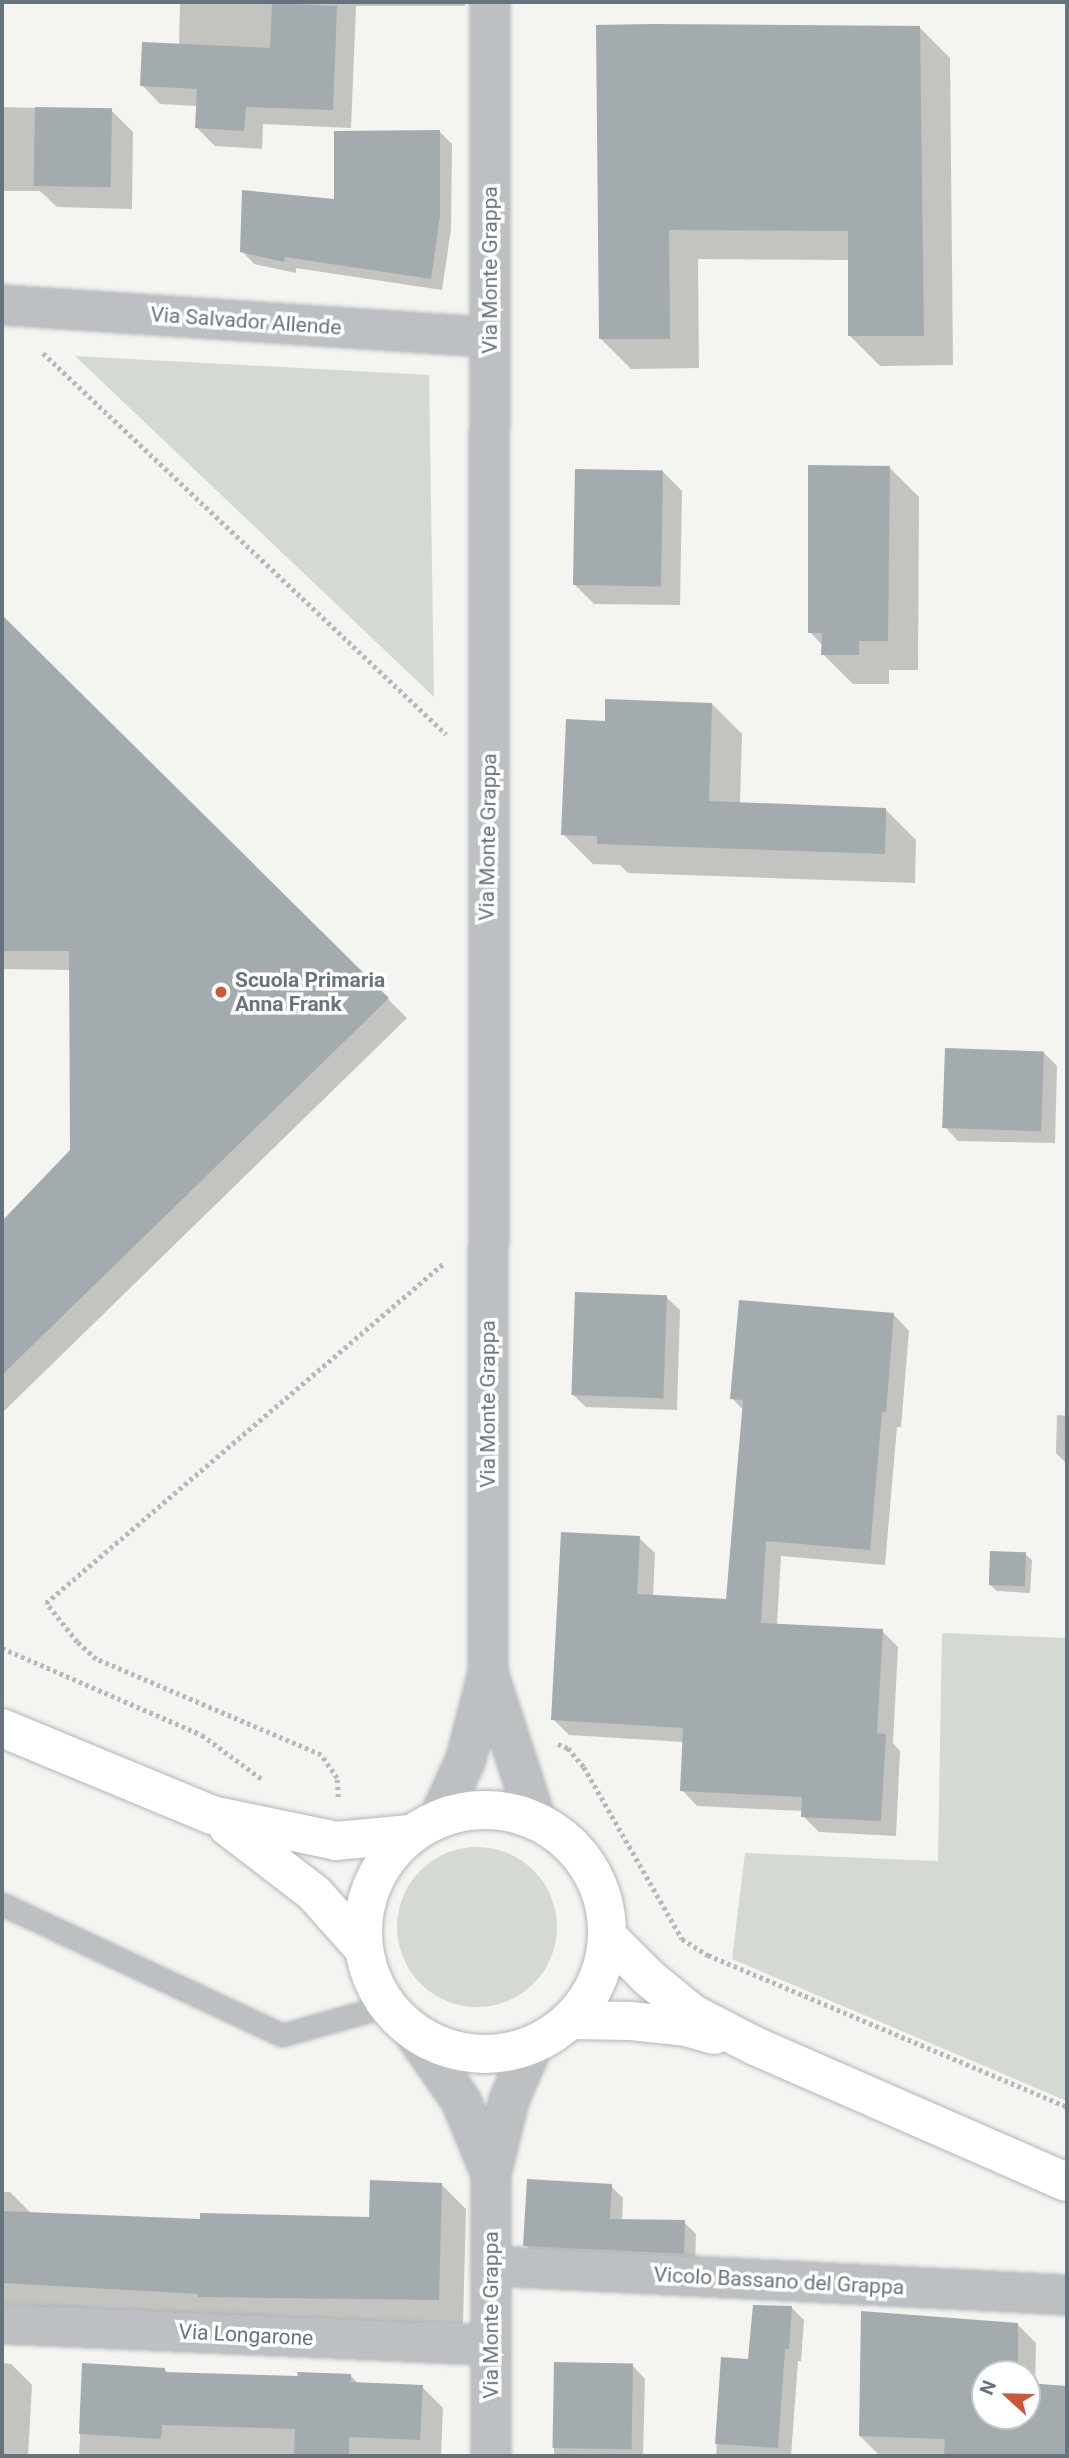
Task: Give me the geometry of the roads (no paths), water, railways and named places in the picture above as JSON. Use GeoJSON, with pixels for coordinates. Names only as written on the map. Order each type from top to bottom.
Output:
{"type":"FeatureCollection","features":[{"type":"Feature","properties":{"kind":"main road"},"geometry":{"type":"LineString","coordinates":[[2,1728],[212,1815],[336,1841],[425,1826],[472,1809],[494,1810],[536,1820],[566,1840],[589,1868],[604,1901],[608,1937],[602,1967],[594,1986],[571,2020],[533,2045],[494,2055],[452,2051],[414,2034],[386,2006],[370,1978],[363,1948],[362,1916],[371,1884],[387,1857],[425,1826]]}},
{"type":"Feature","properties":{"kind":"main road"},"geometry":{"type":"LineString","coordinates":[[212,1815],[310,1889],[363,1948]]}},
{"type":"Feature","properties":{"kind":"main road"},"geometry":{"type":"LineString","coordinates":[[608,1937],[649,1978],[693,2014],[755,2046],[1067,2182]]}},
{"type":"Feature","properties":{"kind":"main road"},"geometry":{"type":"LineString","coordinates":[[571,2020],[686,2028],[755,2046]]}},
{"type":"Feature","properties":{"kind":"street","name":"Via Monte Grappa"},"geometry":{"type":"LineString","coordinates":[[425,1826],[466,1759],[488,1673],[490,2]]}},
{"type":"Feature","properties":{"kind":"street","name":"Via Salvador Allende"},"geometry":{"type":"LineString","coordinates":[[2,305],[490,337]]}},
{"type":"Feature","properties":{"kind":"street","name":"Via Monte Grappa"},"geometry":{"type":"LineString","coordinates":[[488,1673],[536,1820]]}},
{"type":"Feature","properties":{"kind":"street","name":"Via Monte Grappa"},"geometry":{"type":"LineString","coordinates":[[414,2034],[461,2101],[491,2174]]}},
{"type":"Feature","properties":{"kind":"street","name":"Via Monte Grappa"},"geometry":{"type":"LineString","coordinates":[[491,2456],[491,2174],[509,2100],[533,2045]]}},
{"type":"Feature","properties":{"kind":"street","name":"Vicolo Bassano del Grappa"},"geometry":{"type":"LineString","coordinates":[[491,2266],[1067,2295]]}},
{"type":"Feature","properties":{"kind":"street","name":"Via Longarone"},"geometry":{"type":"LineString","coordinates":[[2,2324],[491,2346]]}},
{"type":"Feature","properties":{"kind":"lane"},"geometry":{"type":"LineString","coordinates":[[2,1904],[282,2035],[386,2006]]}},
{"type":"Feature","properties":{"kind":"place","name":"Scuola Primaria Anna Frank"},"geometry":{"type":"Point","coordinates":[221,992]}}]}
